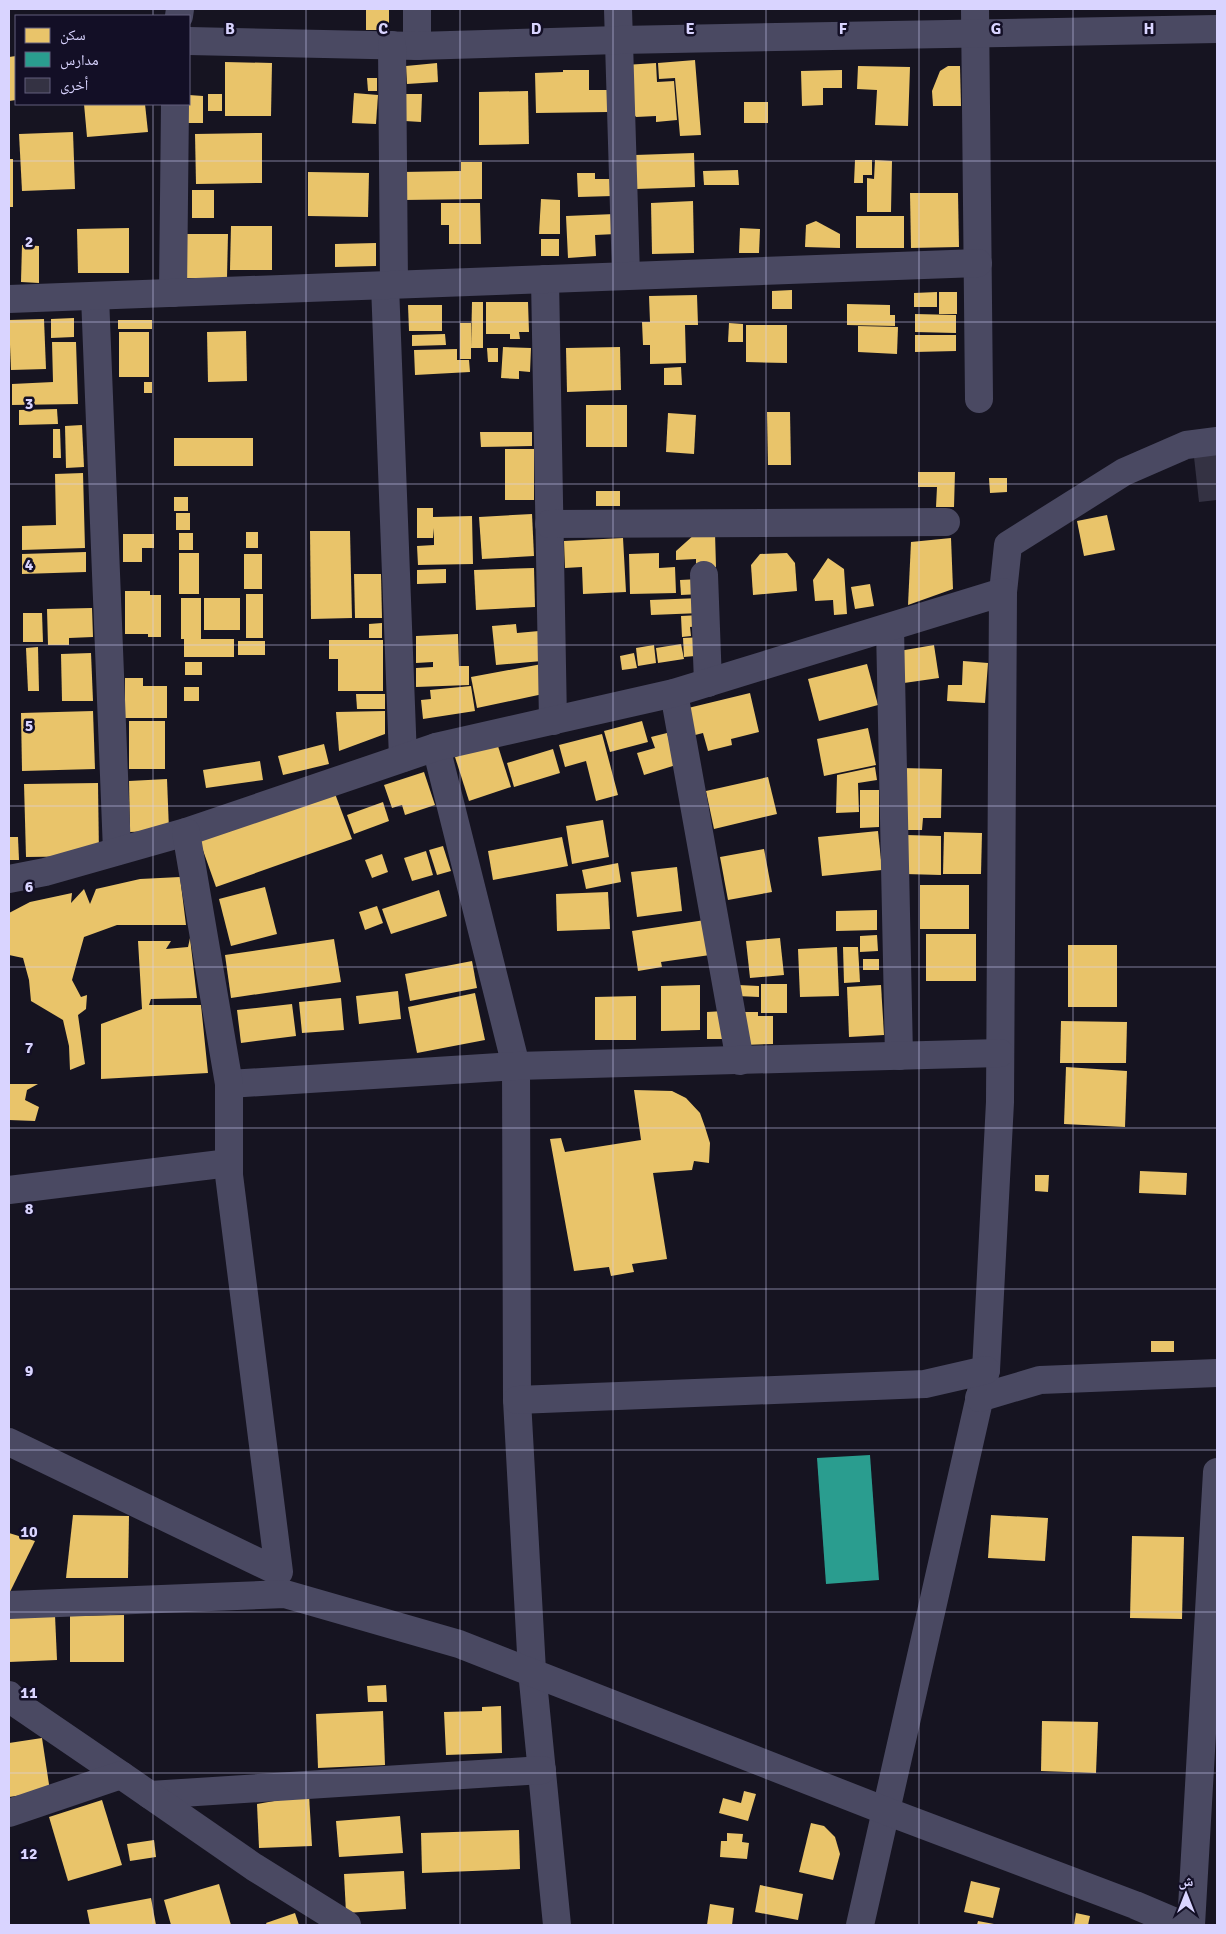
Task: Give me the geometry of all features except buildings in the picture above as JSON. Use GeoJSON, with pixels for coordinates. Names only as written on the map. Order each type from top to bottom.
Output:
{"type":"FeatureCollection","features":[{"type":"Feature","properties":{"kind":"street"},"geometry":{"type":"LineString","coordinates":[[403,758],[389,285],[405,45],[417,9]]}},
{"type":"Feature","properties":{"kind":"street"},"geometry":{"type":"LineString","coordinates":[[618,9],[626,276]]}},
{"type":"Feature","properties":{"kind":"street"},"geometry":{"type":"LineString","coordinates":[[190,42],[405,45],[619,40],[976,21],[1217,29]]}},
{"type":"Feature","properties":{"kind":"street"},"geometry":{"type":"LineString","coordinates":[[976,21],[979,398]]}},
{"type":"Feature","properties":{"kind":"street"},"geometry":{"type":"LineString","coordinates":[[172,293],[175,105]]}},
{"type":"Feature","properties":{"kind":"street"},"geometry":{"type":"LineString","coordinates":[[9,299],[978,263]]}},
{"type":"Feature","properties":{"kind":"street"},"geometry":{"type":"LineString","coordinates":[[545,279],[553,720]]}},
{"type":"Feature","properties":{"kind":"street"},"geometry":{"type":"LineString","coordinates":[[96,296],[117,851]]}},
{"type":"Feature","properties":{"kind":"street"},"geometry":{"type":"LineString","coordinates":[[860,1925],[986,1370],[1000,1102],[1003,592],[1008,545],[1124,472],[1186,446],[1217,441]]}},
{"type":"Feature","properties":{"kind":"street"},"geometry":{"type":"LineString","coordinates":[[549,524],[946,522]]}},
{"type":"Feature","properties":{"kind":"street"},"geometry":{"type":"LineString","coordinates":[[704,574],[708,683]]}},
{"type":"Feature","properties":{"kind":"street"},"geometry":{"type":"LineString","coordinates":[[9,879],[45,872],[186,832],[436,747],[674,693],[1003,592]]}},
{"type":"Feature","properties":{"kind":"street"},"geometry":{"type":"LineString","coordinates":[[890,628],[899,1056]]}},
{"type":"Feature","properties":{"kind":"street"},"geometry":{"type":"LineString","coordinates":[[674,693],[740,1061]]}},
{"type":"Feature","properties":{"kind":"street"},"geometry":{"type":"LineString","coordinates":[[436,747],[516,1066],[517,1400],[532,1671],[557,1925]]}},
{"type":"Feature","properties":{"kind":"street"},"geometry":{"type":"LineString","coordinates":[[186,832],[229,1084],[229,1175],[282,1583]]}},
{"type":"Feature","properties":{"kind":"street"},"geometry":{"type":"LineString","coordinates":[[229,1084],[516,1066],[1000,1053]]}},
{"type":"Feature","properties":{"kind":"street"},"geometry":{"type":"LineString","coordinates":[[9,1190],[229,1163]]}},
{"type":"Feature","properties":{"kind":"street"},"geometry":{"type":"LineString","coordinates":[[517,1400],[925,1384],[986,1370]]}},
{"type":"Feature","properties":{"kind":"street"},"geometry":{"type":"LineString","coordinates":[[979,1398],[1040,1380],[1217,1373]]}},
{"type":"Feature","properties":{"kind":"street"},"geometry":{"type":"LineString","coordinates":[[9,1442],[282,1583],[532,1671],[886,1811],[1182,1925],[1217,1472]]}},
{"type":"Feature","properties":{"kind":"street"},"geometry":{"type":"LineString","coordinates":[[9,1606],[282,1583]]}},
{"type":"Feature","properties":{"kind":"street"},"geometry":{"type":"LineString","coordinates":[[9,1695],[17,1704],[254,1867],[347,1925]]}},
{"type":"Feature","properties":{"kind":"street"},"geometry":{"type":"LineString","coordinates":[[150,1795],[542,1770]]}},
{"type":"Feature","properties":{"kind":"street"},"geometry":{"type":"LineString","coordinates":[[9,1813],[121,1775]]}}]}
